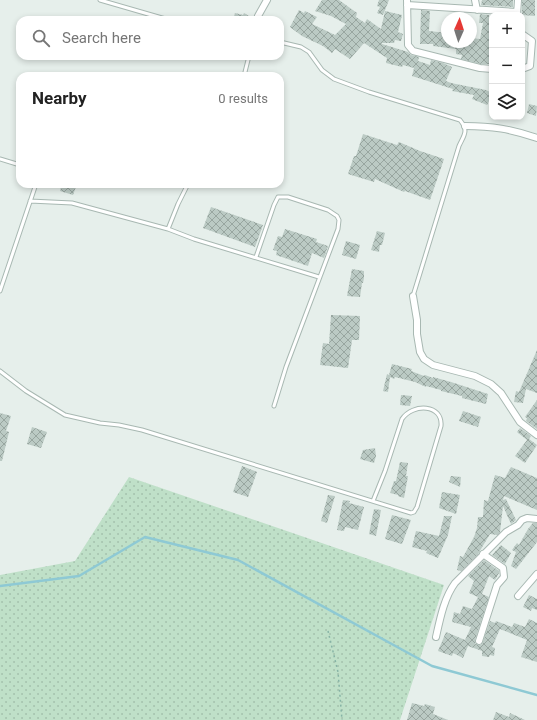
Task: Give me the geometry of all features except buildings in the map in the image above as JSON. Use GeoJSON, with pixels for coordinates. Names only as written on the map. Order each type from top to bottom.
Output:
{"type":"FeatureCollection","features":[{"type":"Feature","properties":{"kind":"street"},"geometry":{"type":"LineString","coordinates":[[258,16],[266,0]]}},
{"type":"Feature","properties":{"kind":"street"},"geometry":{"type":"LineString","coordinates":[[446,7],[449,0]]}},
{"type":"Feature","properties":{"kind":"street"},"geometry":{"type":"LineString","coordinates":[[474,0],[477,10]]}},
{"type":"Feature","properties":{"kind":"street"},"geometry":{"type":"LineString","coordinates":[[517,12],[518,0]]}},
{"type":"Feature","properties":{"kind":"street"},"geometry":{"type":"LineString","coordinates":[[489,69],[480,68],[418,53],[410,48],[408,45],[407,3],[497,12]]}},
{"type":"Feature","properties":{"kind":"street"},"geometry":{"type":"LineString","coordinates":[[525,36],[531,39],[533,44],[530,66]]}},
{"type":"Feature","properties":{"kind":"street"},"geometry":{"type":"LineString","coordinates":[[525,68],[530,66],[537,68]]}},
{"type":"Feature","properties":{"kind":"street"},"geometry":{"type":"LineString","coordinates":[[465,126],[505,128],[537,138]]}},
{"type":"Feature","properties":{"kind":"street"},"geometry":{"type":"LineString","coordinates":[[413,296],[420,352],[424,359],[433,365],[475,376],[491,384],[500,393],[520,422],[537,435]]}},
{"type":"Feature","properties":{"kind":"street"},"geometry":{"type":"LineString","coordinates":[[436,637],[442,612],[450,589],[506,532],[518,525],[522,520],[527,518],[537,519]]}},
{"type":"Feature","properties":{"kind":"street"},"geometry":{"type":"LineString","coordinates":[[479,641],[498,585],[504,577],[503,568],[483,554]]}},
{"type":"Feature","properties":{"kind":"street"},"geometry":{"type":"LineString","coordinates":[[518,596],[537,574]]}},
{"type":"Feature","properties":{"kind":"lane"},"geometry":{"type":"LineString","coordinates":[[100,0],[155,16]]}},
{"type":"Feature","properties":{"kind":"lane"},"geometry":{"type":"LineString","coordinates":[[284,43],[301,47],[308,52],[322,70],[334,80],[460,120],[465,126],[466,130],[459,146],[413,296]]}},
{"type":"Feature","properties":{"kind":"lane"},"geometry":{"type":"LineString","coordinates":[[245,72],[248,60]]}},
{"type":"Feature","properties":{"kind":"lane"},"geometry":{"type":"LineString","coordinates":[[0,159],[16,164]]}},
{"type":"Feature","properties":{"kind":"lane"},"geometry":{"type":"LineString","coordinates":[[0,291],[35,188]]}},
{"type":"Feature","properties":{"kind":"lane"},"geometry":{"type":"LineString","coordinates":[[168,229],[186,188]]}},
{"type":"Feature","properties":{"kind":"lane"},"geometry":{"type":"LineString","coordinates":[[256,257],[278,197],[288,197],[328,210],[337,216],[339,220],[338,229],[286,367],[274,406]]}},
{"type":"Feature","properties":{"kind":"lane"},"geometry":{"type":"LineString","coordinates":[[30,201],[72,203],[168,229],[194,239],[256,257],[319,278]]}},
{"type":"Feature","properties":{"kind":"lane"},"geometry":{"type":"LineString","coordinates":[[0,372],[26,391],[65,415],[100,424],[119,425],[142,430],[411,513],[414,512],[417,507],[441,426],[442,420],[434,411],[426,408],[406,412],[402,419],[385,471],[373,501]]}},
{"type":"Feature","properties":{"kind":"path"},"geometry":{"type":"LineString","coordinates":[[328,631],[338,672],[342,720]]}},
{"type":"Feature","properties":{"kind":"green space"},"geometry":{"type":"Polygon","coordinates":[[[129,477],[444,585],[400,720],[0,720],[0,575],[75,561],[129,477]]]}},
{"type":"Feature","properties":{"kind":"waterway"},"geometry":{"type":"LineString","coordinates":[[0,586],[79,576],[145,537],[238,560],[432,666],[537,695]]}}]}
